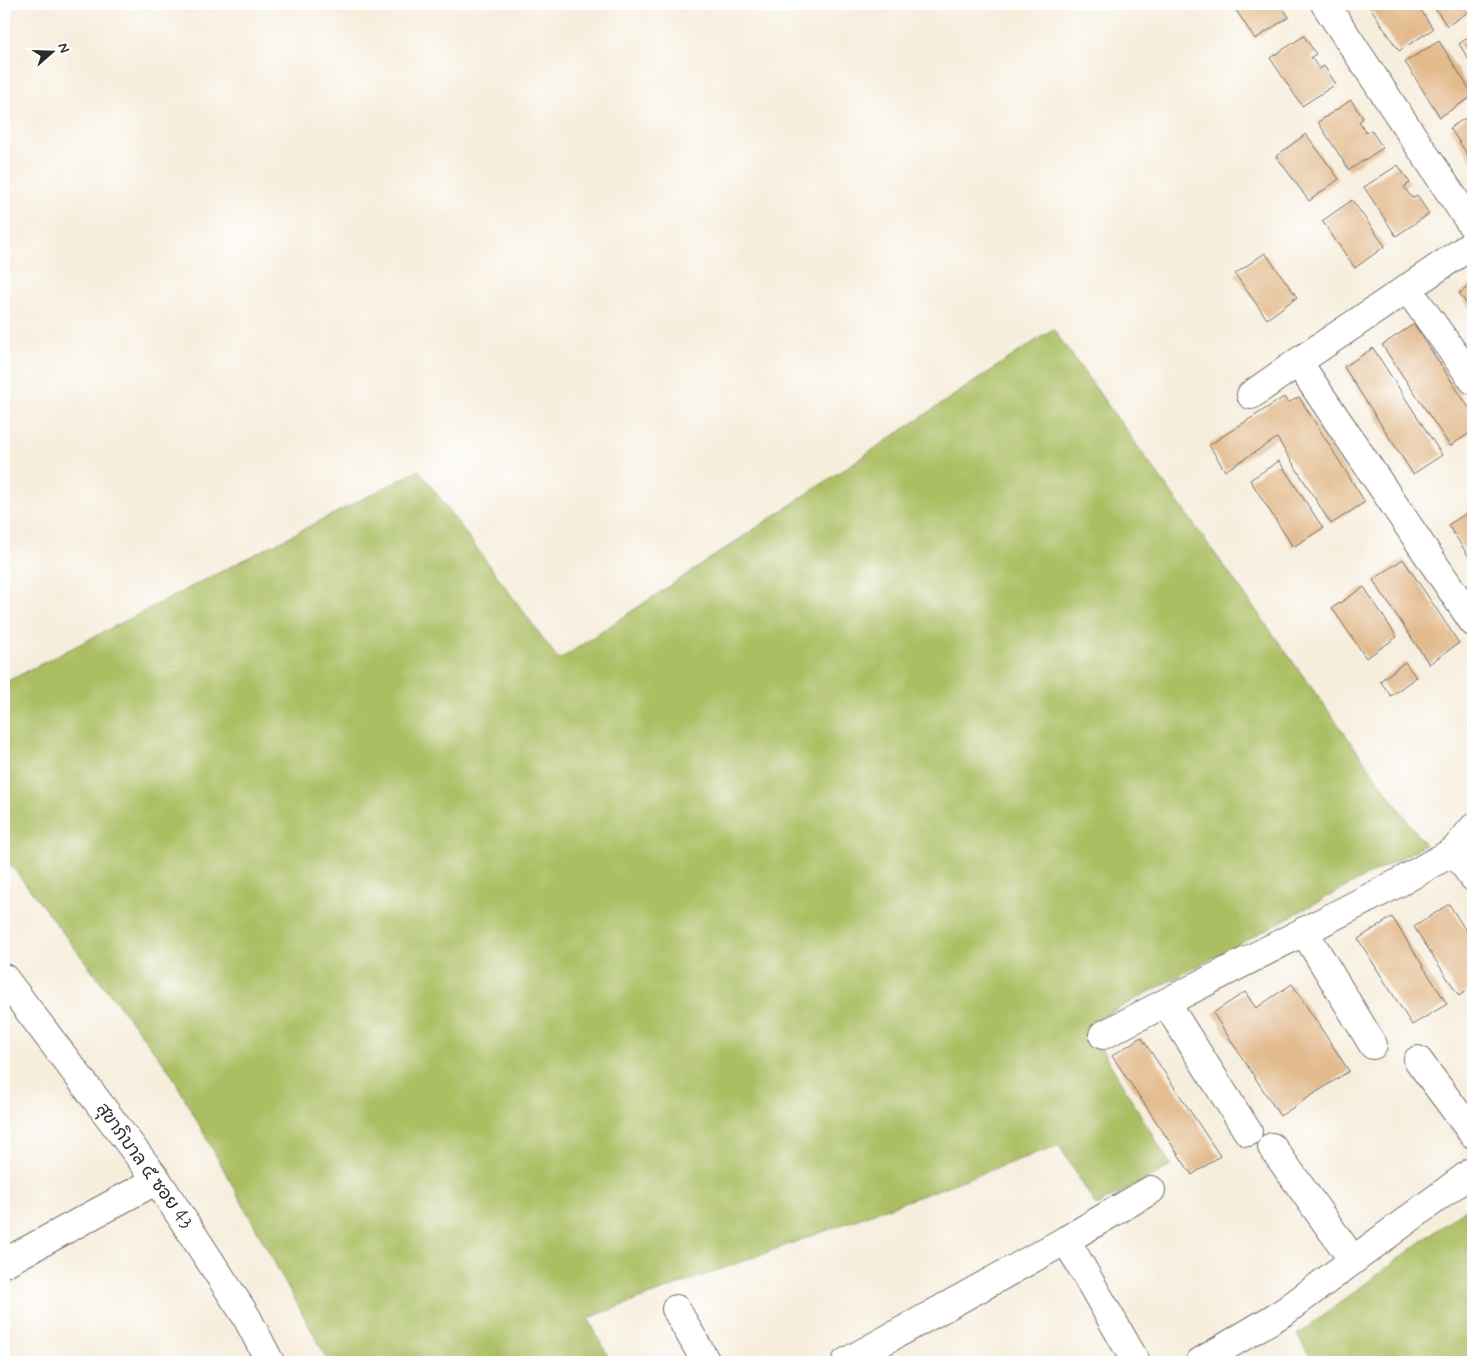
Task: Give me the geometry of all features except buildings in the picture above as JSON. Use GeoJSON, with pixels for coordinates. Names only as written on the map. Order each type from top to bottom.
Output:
{"type":"FeatureCollection","features":[{"type":"Feature","properties":{"kind":"street"},"geometry":{"type":"LineString","coordinates":[[1325,4],[1473,227]]}},
{"type":"Feature","properties":{"kind":"street"},"geometry":{"type":"LineString","coordinates":[[1251,395],[1473,244]]}},
{"type":"Feature","properties":{"kind":"street"},"geometry":{"type":"LineString","coordinates":[[1407,288],[1473,380]]}},
{"type":"Feature","properties":{"kind":"street"},"geometry":{"type":"LineString","coordinates":[[1298,362],[1473,622]]}},
{"type":"Feature","properties":{"kind":"street"},"geometry":{"type":"LineString","coordinates":[[1103,1035],[1400,882],[1454,851],[1473,828]]}},
{"type":"Feature","properties":{"kind":"street"},"geometry":{"type":"LineString","coordinates":[[1454,851],[1473,877]]}},
{"type":"Feature","properties":{"kind":"street"},"geometry":{"type":"LineString","coordinates":[[1304,931],[1373,1045]]}},
{"type":"Feature","properties":{"kind":"street","name":"สุขาภิบาล ๕ ซอย 43"},"geometry":{"type":"LineString","coordinates":[[4,978],[157,1180],[246,1316],[270,1362]]}},
{"type":"Feature","properties":{"kind":"street"},"geometry":{"type":"LineString","coordinates":[[1166,1003],[1248,1132]]}},
{"type":"Feature","properties":{"kind":"street"},"geometry":{"type":"LineString","coordinates":[[1418,1060],[1473,1134]]}},
{"type":"Feature","properties":{"kind":"street"},"geometry":{"type":"LineString","coordinates":[[1272,1147],[1353,1260]]}},
{"type":"Feature","properties":{"kind":"street"},"geometry":{"type":"LineString","coordinates":[[1200,1362],[1284,1312],[1473,1171]]}},
{"type":"Feature","properties":{"kind":"street"},"geometry":{"type":"LineString","coordinates":[[4,1263],[157,1180]]}},
{"type":"Feature","properties":{"kind":"street"},"geometry":{"type":"LineString","coordinates":[[846,1362],[1066,1240],[1151,1190]]}},
{"type":"Feature","properties":{"kind":"street"},"geometry":{"type":"LineString","coordinates":[[1066,1240],[1136,1362]]}},
{"type":"Feature","properties":{"kind":"street"},"geometry":{"type":"LineString","coordinates":[[676,1309],[706,1362]]}},
{"type":"Feature","properties":{"kind":"green space"},"geometry":{"type":"Polygon","coordinates":[[[1053,329],[1425,845],[1087,1025],[1171,1166],[1096,1206],[1059,1145],[588,1318],[611,1362],[329,1362],[171,1073],[4,856],[4,683],[419,470],[559,660],[1053,329]]]}},
{"type":"Feature","properties":{"kind":"green space"},"geometry":{"type":"Polygon","coordinates":[[[1473,1203],[1473,1362],[1313,1362],[1297,1335],[1473,1203]]]}}]}
